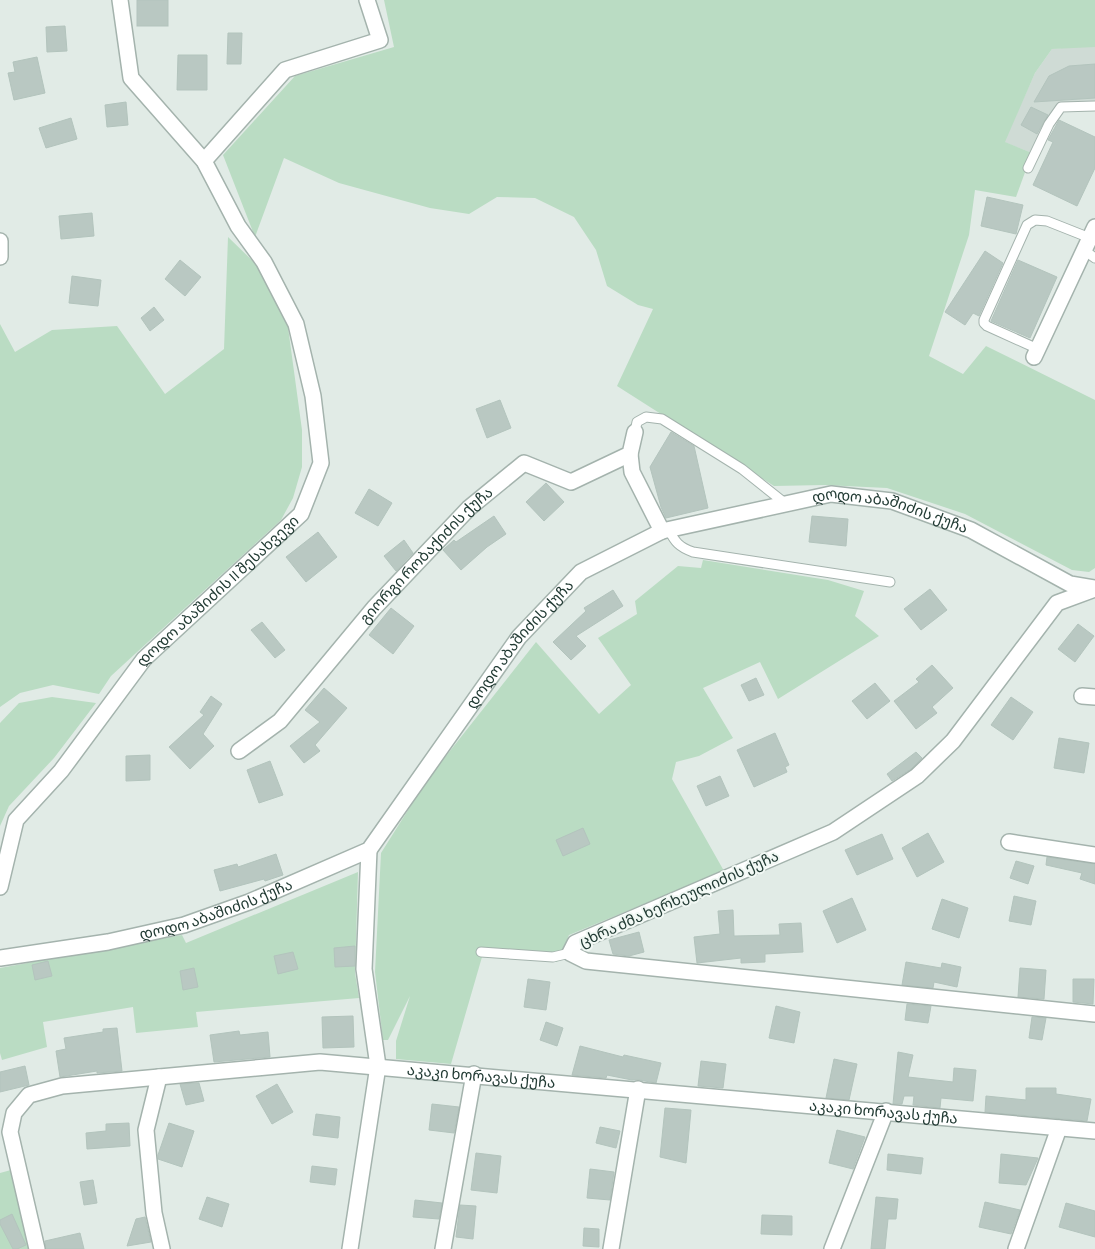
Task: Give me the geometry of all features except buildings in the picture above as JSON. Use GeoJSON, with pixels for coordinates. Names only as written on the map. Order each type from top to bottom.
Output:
{"type":"FeatureCollection","features":[{"type":"Feature","properties":{"kind":"street","name":"დოდო აბაშიძის II შესახვევი"},"geometry":{"type":"LineString","coordinates":[[0,887],[16,820],[61,771],[144,658],[301,514],[321,463],[313,396],[296,324],[264,262],[238,226],[204,162],[131,78],[120,0]]}},
{"type":"Feature","properties":{"kind":"street"},"geometry":{"type":"LineString","coordinates":[[204,162],[285,70],[380,40],[367,0]]}},
{"type":"Feature","properties":{"kind":"street"},"geometry":{"type":"LineString","coordinates":[[0,241],[0,257]]}},
{"type":"Feature","properties":{"kind":"street"},"geometry":{"type":"LineString","coordinates":[[1036,353],[1091,243]]}},
{"type":"Feature","properties":{"kind":"street"},"geometry":{"type":"LineString","coordinates":[[634,432],[630,454],[632,472],[665,531]]}},
{"type":"Feature","properties":{"kind":"street","name":"გიორგი რობაქიძის ქუჩა"},"geometry":{"type":"LineString","coordinates":[[239,751],[280,721],[374,608],[469,508],[524,463],[571,482],[630,454]]}},
{"type":"Feature","properties":{"kind":"street","name":"დოდო აბაშიძის ქუჩა"},"geometry":{"type":"LineString","coordinates":[[0,958],[108,942],[184,925],[249,902],[369,850],[519,637],[581,572],[665,531],[832,494],[892,501],[971,530],[1070,584],[1095,588]]}},
{"type":"Feature","properties":{"kind":"street","name":"ცხრა ძმა ხერხეულიძის ქუჩა"},"geometry":{"type":"LineString","coordinates":[[1095,588],[1057,603],[953,741],[917,776],[832,832],[575,943],[570,953],[586,961],[1095,1014]]}},
{"type":"Feature","properties":{"kind":"street"},"geometry":{"type":"LineString","coordinates":[[1009,842],[1095,855]]}},
{"type":"Feature","properties":{"kind":"street"},"geometry":{"type":"LineString","coordinates":[[350,1249],[378,1066],[364,969],[369,850]]}},
{"type":"Feature","properties":{"kind":"street","name":"აკაკი ხორავას ქუჩა"},"geometry":{"type":"LineString","coordinates":[[38,1249],[10,1132],[14,1113],[29,1095],[62,1086],[320,1062],[474,1074],[1095,1131]]}},
{"type":"Feature","properties":{"kind":"street"},"geometry":{"type":"LineString","coordinates":[[443,1249],[474,1074]]}},
{"type":"Feature","properties":{"kind":"street"},"geometry":{"type":"LineString","coordinates":[[159,1077],[146,1130],[154,1212],[162,1249]]}},
{"type":"Feature","properties":{"kind":"street"},"geometry":{"type":"LineString","coordinates":[[611,1249],[638,1089]]}},
{"type":"Feature","properties":{"kind":"street"},"geometry":{"type":"LineString","coordinates":[[832,1249],[886,1111]]}},
{"type":"Feature","properties":{"kind":"street"},"geometry":{"type":"LineString","coordinates":[[1016,1249],[1059,1128]]}},
{"type":"Feature","properties":{"kind":"lane"},"geometry":{"type":"LineString","coordinates":[[1028,168],[1049,124],[1061,108],[1095,106]]}},
{"type":"Feature","properties":{"kind":"lane"},"geometry":{"type":"LineString","coordinates":[[1036,353],[984,323],[1027,225],[1035,220],[1047,221],[1091,243]]}},
{"type":"Feature","properties":{"kind":"lane"},"geometry":{"type":"LineString","coordinates":[[634,432],[637,422],[646,416],[662,418],[742,469],[786,504]]}},
{"type":"Feature","properties":{"kind":"lane"},"geometry":{"type":"LineString","coordinates":[[665,531],[682,548],[693,552],[890,582]]}},
{"type":"Feature","properties":{"kind":"lane"},"geometry":{"type":"LineString","coordinates":[[481,952],[553,957],[570,953]]}},
{"type":"Feature","properties":{"kind":"shaded area"},"geometry":{"type":"Polygon","coordinates":[[[1081,46],[1095,47],[1095,102],[1059,104],[1032,153],[1004,142],[1035,73],[1052,49],[1081,46]]]}},
{"type":"Feature","properties":{"kind":"green space"},"geometry":{"type":"Polygon","coordinates":[[[384,0],[1095,0],[1095,47],[1052,49],[1035,73],[1005,142],[1032,153],[1016,197],[975,190],[969,235],[929,356],[963,374],[986,346],[1095,400],[1095,568],[1089,572],[1072,570],[965,514],[887,488],[824,485],[774,486],[617,386],[653,309],[638,305],[607,286],[596,250],[574,217],[535,198],[497,197],[469,214],[430,208],[339,183],[284,158],[255,237],[223,155],[295,76],[394,47],[384,0]]]}},
{"type":"Feature","properties":{"kind":"green space"},"geometry":{"type":"Polygon","coordinates":[[[228,237],[260,268],[287,320],[302,430],[302,467],[293,498],[281,520],[111,676],[99,694],[53,685],[20,693],[0,707],[0,324],[15,352],[52,330],[117,326],[165,394],[224,349],[228,237]]]}},
{"type":"Feature","properties":{"kind":"green space"},"geometry":{"type":"Polygon","coordinates":[[[703,560],[828,580],[864,591],[855,616],[879,636],[778,699],[760,662],[703,688],[733,738],[699,756],[676,762],[672,779],[724,871],[569,935],[557,962],[482,957],[451,1064],[396,1059],[396,1041],[410,996],[388,1040],[383,1040],[375,972],[381,853],[427,780],[536,642],[599,714],[631,685],[598,638],[637,614],[635,601],[678,566],[701,568],[703,560]]]}},
{"type":"Feature","properties":{"kind":"green space"},"geometry":{"type":"Polygon","coordinates":[[[52,697],[96,703],[54,758],[9,806],[0,826],[0,723],[19,703],[52,697]]]}},
{"type":"Feature","properties":{"kind":"green space"},"geometry":{"type":"Polygon","coordinates":[[[358,872],[355,973],[359,998],[196,1012],[198,1027],[136,1033],[133,1007],[43,1022],[47,1047],[2,1060],[0,1053],[0,968],[182,935],[186,943],[358,872]]]}},
{"type":"Feature","properties":{"kind":"green space"},"geometry":{"type":"Polygon","coordinates":[[[11,1170],[29,1249],[0,1249],[0,1173],[11,1170]]]}}]}
